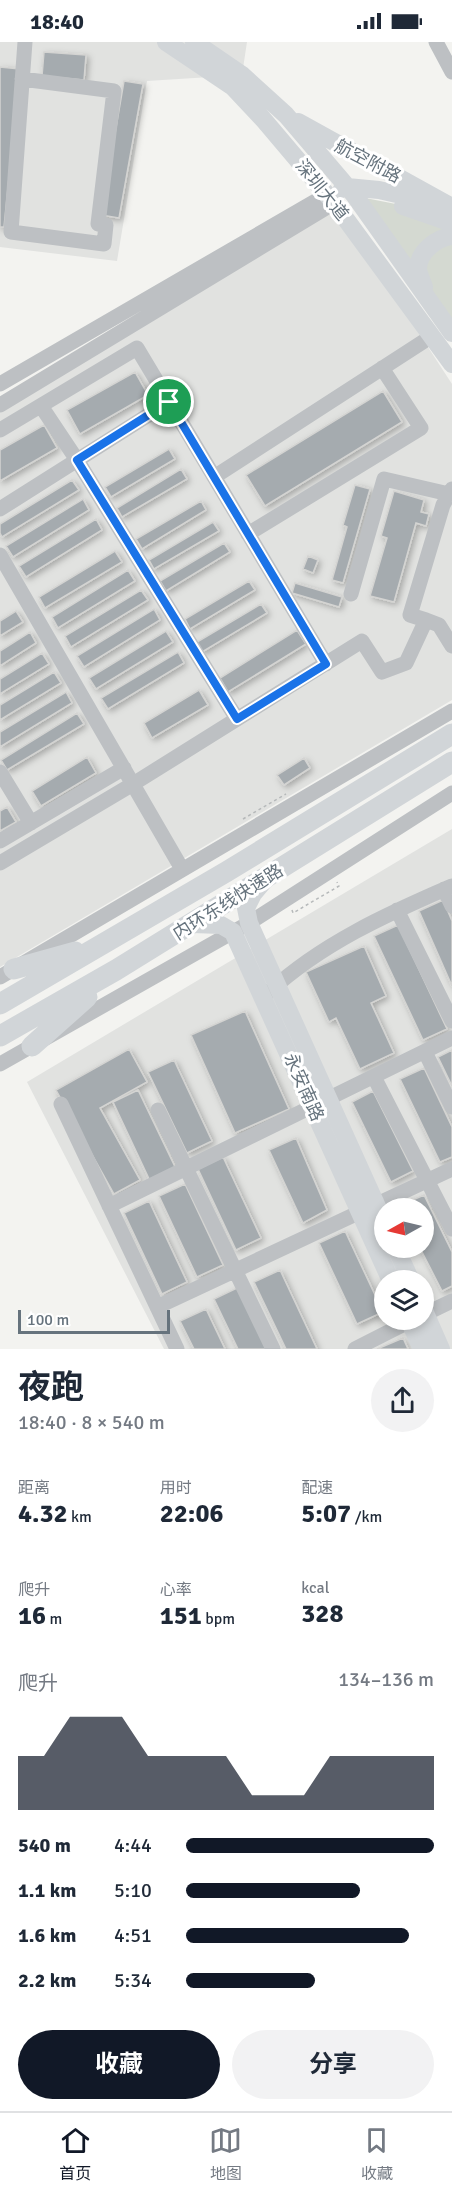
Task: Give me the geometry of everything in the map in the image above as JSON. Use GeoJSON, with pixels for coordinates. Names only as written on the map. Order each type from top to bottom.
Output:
{"type":"FeatureCollection","features":[{"type":"Feature","properties":{"kind":"highway","name":"内环东线快速路"},"geometry":{"type":"LineString","coordinates":[[0,1004],[105,944],[452,735]]}},
{"type":"Feature","properties":{"kind":"highway","name":"内环东线快速路"},"geometry":{"type":"LineString","coordinates":[[0,1036],[193,924],[452,762]]}},
{"type":"Feature","properties":{"kind":"highway"},"geometry":{"type":"LineString","coordinates":[[7,973],[105,944]]}},
{"type":"Feature","properties":{"kind":"highway"},"geometry":{"type":"LineString","coordinates":[[32,1046],[116,970]]}},
{"type":"Feature","properties":{"kind":"main road","name":"深圳大道"},"geometry":{"type":"LineString","coordinates":[[166,42],[232,87],[263,119],[330,199],[452,364]]}},
{"type":"Feature","properties":{"kind":"main road","name":"深圳大道"},"geometry":{"type":"LineString","coordinates":[[194,42],[242,75],[285,115],[351,192],[452,333]]}},
{"type":"Feature","properties":{"kind":"main road","name":"航空附路"},"geometry":{"type":"LineString","coordinates":[[285,115],[452,207]]}},
{"type":"Feature","properties":{"kind":"main road","name":"航空附路"},"geometry":{"type":"LineString","coordinates":[[330,199],[351,192],[397,193],[452,207]]}},
{"type":"Feature","properties":{"kind":"main road","name":"航空附路"},"geometry":{"type":"LineString","coordinates":[[351,192],[405,206],[452,223]]}},
{"type":"Feature","properties":{"kind":"main road"},"geometry":{"type":"LineString","coordinates":[[427,297],[418,269],[422,257],[432,244],[443,237],[452,236]]}},
{"type":"Feature","properties":{"kind":"main road"},"geometry":{"type":"LineString","coordinates":[[249,922],[246,908],[253,894],[268,877]]}},
{"type":"Feature","properties":{"kind":"main road","name":"永安南路"},"geometry":{"type":"LineString","coordinates":[[249,922],[277,984],[321,1103],[368,1209],[387,1270]]}},
{"type":"Feature","properties":{"kind":"main road"},"geometry":{"type":"LineString","coordinates":[[193,924],[220,925],[233,932]]}},
{"type":"Feature","properties":{"kind":"main road","name":"永安南路"},"geometry":{"type":"LineString","coordinates":[[233,932],[263,997],[321,1103]]}},
{"type":"Feature","properties":{"kind":"main road","name":"永安南路"},"geometry":{"type":"LineString","coordinates":[[368,1209],[374,1214]]}},
{"type":"Feature","properties":{"kind":"main road"},"geometry":{"type":"LineString","coordinates":[[419,1330],[422,1349]]}},
{"type":"Feature","properties":{"kind":"main road"},"geometry":{"type":"LineString","coordinates":[[427,1330],[441,1349]]}},
{"type":"Feature","properties":{"kind":"street"},"geometry":{"type":"LineString","coordinates":[[22,79],[114,91],[98,224],[106,225],[104,244],[11,232],[22,79],[25,42]]}},
{"type":"Feature","properties":{"kind":"street"},"geometry":{"type":"LineString","coordinates":[[436,42],[452,72]]}},
{"type":"Feature","properties":{"kind":"street"},"geometry":{"type":"LineString","coordinates":[[0,384],[330,199]]}},
{"type":"Feature","properties":{"kind":"street"},"geometry":{"type":"LineString","coordinates":[[0,405],[330,199]]}},
{"type":"Feature","properties":{"kind":"street"},"geometry":{"type":"LineString","coordinates":[[214,477],[432,336]]}},
{"type":"Feature","properties":{"kind":"street"},"geometry":{"type":"LineString","coordinates":[[0,430],[137,348],[326,664]]}},
{"type":"Feature","properties":{"kind":"street"},"geometry":{"type":"LineString","coordinates":[[248,534],[421,428],[382,368]]}},
{"type":"Feature","properties":{"kind":"street"},"geometry":{"type":"LineString","coordinates":[[0,509],[169,402]]}},
{"type":"Feature","properties":{"kind":"street"},"geometry":{"type":"LineString","coordinates":[[41,406],[77,460],[237,719]]}},
{"type":"Feature","properties":{"kind":"street"},"geometry":{"type":"LineString","coordinates":[[351,594],[384,479],[451,492],[443,506],[410,615],[439,625],[452,646]]}},
{"type":"Feature","properties":{"kind":"street"},"geometry":{"type":"LineString","coordinates":[[0,555],[183,869]]}},
{"type":"Feature","properties":{"kind":"street"},"geometry":{"type":"LineString","coordinates":[[0,862],[133,784],[362,641],[382,672],[406,663],[426,620]]}},
{"type":"Feature","properties":{"kind":"street"},"geometry":{"type":"LineString","coordinates":[[7,973],[452,711]]}},
{"type":"Feature","properties":{"kind":"street"},"geometry":{"type":"LineString","coordinates":[[0,841],[124,768]]}},
{"type":"Feature","properties":{"kind":"street"},"geometry":{"type":"LineString","coordinates":[[0,772],[31,823]]}},
{"type":"Feature","properties":{"kind":"street"},"geometry":{"type":"LineString","coordinates":[[0,1064],[233,932],[452,793]]}},
{"type":"Feature","properties":{"kind":"street"},"geometry":{"type":"LineString","coordinates":[[263,997],[327,947],[398,910],[448,887],[452,906]]}},
{"type":"Feature","properties":{"kind":"street"},"geometry":{"type":"LineString","coordinates":[[398,910],[452,1022]]}},
{"type":"Feature","properties":{"kind":"street"},"geometry":{"type":"LineString","coordinates":[[110,1206],[452,1038]]}},
{"type":"Feature","properties":{"kind":"street"},"geometry":{"type":"LineString","coordinates":[[425,1052],[452,1107]]}},
{"type":"Feature","properties":{"kind":"street"},"geometry":{"type":"LineString","coordinates":[[374,1077],[452,1229]]}},
{"type":"Feature","properties":{"kind":"street"},"geometry":{"type":"LineString","coordinates":[[61,1104],[177,1349]]}},
{"type":"Feature","properties":{"kind":"street"},"geometry":{"type":"LineString","coordinates":[[159,1110],[273,1349]]}},
{"type":"Feature","properties":{"kind":"street"},"geometry":{"type":"LineString","coordinates":[[157,1307],[452,1169]]}},
{"type":"Feature","properties":{"kind":"street"},"geometry":{"type":"LineString","coordinates":[[434,1308],[452,1300]]}},
{"type":"Feature","properties":{"kind":"street"},"geometry":{"type":"LineString","coordinates":[[355,1349],[391,1330]]}},
{"type":"Feature","properties":{"kind":"path"},"geometry":{"type":"LineString","coordinates":[[242,818],[285,793]]}},
{"type":"Feature","properties":{"kind":"path"},"geometry":{"type":"LineString","coordinates":[[293,913],[339,886]]}},
{"type":"Feature","properties":{"kind":"shaded area"},"geometry":{"type":"Polygon","coordinates":[[[0,42],[247,42],[242,75],[147,81],[117,261],[0,247],[0,42]]]}},
{"type":"Feature","properties":{"kind":"shaded area"},"geometry":{"type":"Polygon","coordinates":[[[355,196],[406,206],[452,223],[452,333],[355,196]]]}},
{"type":"Feature","properties":{"kind":"shaded area"},"geometry":{"type":"Polygon","coordinates":[[[334,203],[452,384],[452,700],[0,967],[0,408],[334,203]]]}},
{"type":"Feature","properties":{"kind":"shaded area"},"geometry":{"type":"Polygon","coordinates":[[[452,829],[452,1349],[164,1349],[27,1082],[452,829]]]}},
{"type":"Feature","properties":{"kind":"building"},"geometry":{"type":"Polygon","coordinates":[[[44,52],[86,55],[84,80],[42,76],[44,52]]]}},
{"type":"Feature","properties":{"kind":"building"},"geometry":{"type":"Polygon","coordinates":[[[0,67],[20,69],[4,227],[0,227],[0,67]]]}},
{"type":"Feature","properties":{"kind":"building"},"geometry":{"type":"Polygon","coordinates":[[[124,81],[143,84],[119,218],[101,215],[124,81]]]}},
{"type":"Feature","properties":{"kind":"building"},"geometry":{"type":"Polygon","coordinates":[[[135,372],[148,395],[80,434],[67,410],[135,372]]]}},
{"type":"Feature","properties":{"kind":"building"},"geometry":{"type":"Polygon","coordinates":[[[383,391],[402,422],[265,506],[246,475],[383,391]]]}},
{"type":"Feature","properties":{"kind":"building"},"geometry":{"type":"Polygon","coordinates":[[[44,425],[57,448],[0,481],[0,450],[44,425]]]}},
{"type":"Feature","properties":{"kind":"building"},"geometry":{"type":"Polygon","coordinates":[[[169,449],[175,459],[111,497],[105,487],[169,449]]]}},
{"type":"Feature","properties":{"kind":"building"},"geometry":{"type":"Polygon","coordinates":[[[181,469],[187,479],[122,517],[117,508],[181,469]]]}},
{"type":"Feature","properties":{"kind":"building"},"geometry":{"type":"Polygon","coordinates":[[[72,480],[79,490],[2,537],[0,524],[72,480]]]}},
{"type":"Feature","properties":{"kind":"building"},"geometry":{"type":"Polygon","coordinates":[[[355,485],[370,489],[343,583],[332,580],[347,527],[343,525],[355,485]]]}},
{"type":"Feature","properties":{"kind":"building"},"geometry":{"type":"Polygon","coordinates":[[[394,491],[424,500],[421,512],[429,514],[426,526],[416,523],[394,602],[370,596],[387,538],[381,536],[394,491]]]}},
{"type":"Feature","properties":{"kind":"building"},"geometry":{"type":"Polygon","coordinates":[[[83,499],[89,510],[13,557],[6,546],[83,499]]]}},
{"type":"Feature","properties":{"kind":"building"},"geometry":{"type":"Polygon","coordinates":[[[201,501],[206,510],[142,549],[136,539],[201,501]]]}},
{"type":"Feature","properties":{"kind":"building"},"geometry":{"type":"Polygon","coordinates":[[[96,519],[102,530],[26,577],[19,566],[96,519]]]}},
{"type":"Feature","properties":{"kind":"building"},"geometry":{"type":"Polygon","coordinates":[[[213,522],[219,531],[154,569],[149,560],[213,522]]]}},
{"type":"Feature","properties":{"kind":"building"},"geometry":{"type":"Polygon","coordinates":[[[224,543],[230,552],[166,591],[160,581],[224,543]]]}},
{"type":"Feature","properties":{"kind":"building"},"geometry":{"type":"Polygon","coordinates":[[[115,551],[122,562],[45,608],[39,597],[115,551]]]}},
{"type":"Feature","properties":{"kind":"building"},"geometry":{"type":"Polygon","coordinates":[[[308,556],[318,560],[313,573],[303,569],[308,556]]]}},
{"type":"Feature","properties":{"kind":"building"},"geometry":{"type":"Polygon","coordinates":[[[128,570],[135,581],[58,628],[52,617],[128,570]]]}},
{"type":"Feature","properties":{"kind":"building"},"geometry":{"type":"Polygon","coordinates":[[[249,581],[255,590],[190,629],[185,619],[249,581]]]}},
{"type":"Feature","properties":{"kind":"building"},"geometry":{"type":"Polygon","coordinates":[[[295,583],[342,597],[339,607],[292,593],[295,583]]]}},
{"type":"Feature","properties":{"kind":"building"},"geometry":{"type":"Polygon","coordinates":[[[141,590],[148,600],[71,647],[65,636],[141,590]]]}},
{"type":"Feature","properties":{"kind":"building"},"geometry":{"type":"Polygon","coordinates":[[[261,604],[267,613],[202,652],[197,642],[261,604]]]}},
{"type":"Feature","properties":{"kind":"building"},"geometry":{"type":"Polygon","coordinates":[[[154,609],[160,620],[84,667],[77,656],[154,609]]]}},
{"type":"Feature","properties":{"kind":"building"},"geometry":{"type":"Polygon","coordinates":[[[16,611],[23,622],[0,636],[0,621],[16,611]]]}},
{"type":"Feature","properties":{"kind":"building"},"geometry":{"type":"Polygon","coordinates":[[[297,630],[306,644],[228,692],[220,678],[297,630]]]}},
{"type":"Feature","properties":{"kind":"building"},"geometry":{"type":"Polygon","coordinates":[[[166,631],[173,642],[96,689],[89,678],[166,631]]]}},
{"type":"Feature","properties":{"kind":"building"},"geometry":{"type":"Polygon","coordinates":[[[30,632],[36,643],[0,666],[0,651],[30,632]]]}},
{"type":"Feature","properties":{"kind":"building"},"geometry":{"type":"Polygon","coordinates":[[[178,652],[184,663],[108,709],[101,698],[178,652]]]}},
{"type":"Feature","properties":{"kind":"building"},"geometry":{"type":"Polygon","coordinates":[[[42,653],[49,664],[0,694],[0,679],[42,653]]]}},
{"type":"Feature","properties":{"kind":"building"},"geometry":{"type":"Polygon","coordinates":[[[54,672],[61,683],[0,720],[0,705],[54,672]]]}},
{"type":"Feature","properties":{"kind":"building"},"geometry":{"type":"Polygon","coordinates":[[[199,690],[208,705],[152,738],[144,723],[199,690]]]}},
{"type":"Feature","properties":{"kind":"building"},"geometry":{"type":"Polygon","coordinates":[[[66,692],[72,703],[0,747],[0,732],[66,692]]]}},
{"type":"Feature","properties":{"kind":"building"},"geometry":{"type":"Polygon","coordinates":[[[77,713],[84,724],[7,770],[1,760],[77,713]]]}},
{"type":"Feature","properties":{"kind":"building"},"geometry":{"type":"Polygon","coordinates":[[[87,757],[96,773],[41,806],[32,791],[87,757]]]}},
{"type":"Feature","properties":{"kind":"building"},"geometry":{"type":"Polygon","coordinates":[[[304,758],[310,768],[284,785],[277,775],[304,758]]]}},
{"type":"Feature","properties":{"kind":"building"},"geometry":{"type":"Polygon","coordinates":[[[7,807],[16,822],[0,831],[0,811],[7,807]]]}},
{"type":"Feature","properties":{"kind":"building"},"geometry":{"type":"Polygon","coordinates":[[[443,900],[452,921],[452,986],[419,911],[443,900]]]}},
{"type":"Feature","properties":{"kind":"building"},"geometry":{"type":"Polygon","coordinates":[[[398,925],[447,1029],[423,1040],[374,936],[398,925]]]}},
{"type":"Feature","properties":{"kind":"building"},"geometry":{"type":"Polygon","coordinates":[[[364,946],[386,996],[371,1003],[394,1053],[360,1069],[336,1018],[329,1022],[306,972],[364,946]]]}},
{"type":"Feature","properties":{"kind":"building"},"geometry":{"type":"Polygon","coordinates":[[[245,1011],[289,1109],[235,1133],[191,1035],[245,1011]]]}},
{"type":"Feature","properties":{"kind":"building"},"geometry":{"type":"Polygon","coordinates":[[[129,1049],[147,1082],[100,1108],[140,1180],[114,1194],[56,1090],[129,1049]]]}},
{"type":"Feature","properties":{"kind":"building"},"geometry":{"type":"Polygon","coordinates":[[[452,1050],[452,1086],[438,1057],[452,1050]]]}},
{"type":"Feature","properties":{"kind":"building"},"geometry":{"type":"Polygon","coordinates":[[[174,1060],[212,1141],[187,1153],[148,1072],[174,1060]]]}},
{"type":"Feature","properties":{"kind":"building"},"geometry":{"type":"Polygon","coordinates":[[[424,1068],[452,1127],[452,1157],[440,1162],[400,1079],[424,1068]]]}},
{"type":"Feature","properties":{"kind":"building"},"geometry":{"type":"Polygon","coordinates":[[[138,1090],[177,1171],[151,1183],[113,1102],[138,1090]]]}},
{"type":"Feature","properties":{"kind":"building"},"geometry":{"type":"Polygon","coordinates":[[[373,1091],[413,1171],[391,1182],[352,1102],[373,1091]]]}},
{"type":"Feature","properties":{"kind":"building"},"geometry":{"type":"Polygon","coordinates":[[[296,1138],[327,1210],[303,1223],[269,1150],[296,1138]]]}},
{"type":"Feature","properties":{"kind":"building"},"geometry":{"type":"Polygon","coordinates":[[[223,1157],[261,1238],[236,1250],[198,1169],[223,1157]]]}},
{"type":"Feature","properties":{"kind":"building"},"geometry":{"type":"Polygon","coordinates":[[[185,1184],[223,1265],[197,1277],[159,1196],[185,1184]]]}},
{"type":"Feature","properties":{"kind":"building"},"geometry":{"type":"Polygon","coordinates":[[[149,1201],[187,1282],[162,1294],[124,1213],[149,1201]]]}},
{"type":"Feature","properties":{"kind":"building"},"geometry":{"type":"Polygon","coordinates":[[[434,1215],[452,1252],[452,1286],[442,1291],[434,1275],[434,1270],[431,1270],[425,1258],[434,1258],[434,1215]]]}},
{"type":"Feature","properties":{"kind":"building"},"geometry":{"type":"Polygon","coordinates":[[[345,1231],[374,1293],[374,1316],[357,1324],[319,1243],[345,1231]]]}},
{"type":"Feature","properties":{"kind":"building"},"geometry":{"type":"Polygon","coordinates":[[[280,1270],[317,1349],[286,1349],[254,1282],[280,1270]]]}},
{"type":"Feature","properties":{"kind":"building"},"geometry":{"type":"Polygon","coordinates":[[[239,1287],[269,1349],[238,1349],[214,1299],[239,1287]]]}},
{"type":"Feature","properties":{"kind":"building"},"geometry":{"type":"Polygon","coordinates":[[[206,1309],[225,1349],[194,1349],[180,1321],[206,1309]]]}},
{"type":"Feature","properties":{"kind":"building"},"geometry":{"type":"Polygon","coordinates":[[[403,1338],[408,1349],[377,1349],[403,1338]]]}},
{"type":"Feature","properties":{"kind":"route"},"geometry":{"type":"LineString","coordinates":[[169,402],[326,664],[237,719],[77,460],[169,402]]}}]}
